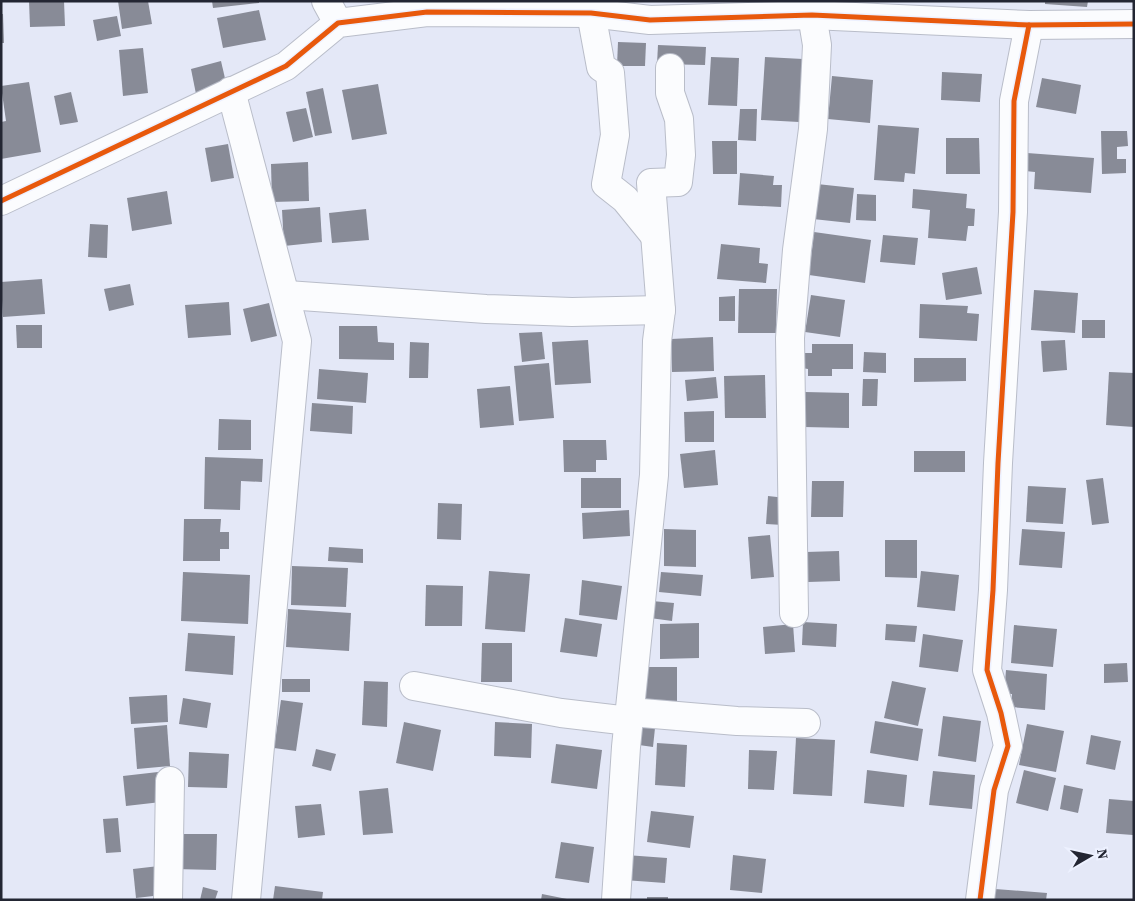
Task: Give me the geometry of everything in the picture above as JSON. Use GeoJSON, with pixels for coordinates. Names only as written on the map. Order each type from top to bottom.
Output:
{"type":"FeatureCollection","features":[{"type":"Feature","properties":{"kind":"street"},"geometry":{"type":"LineString","coordinates":[[794,613],[790,338],[797,250],[814,129],[817,45],[812,8]]}},
{"type":"Feature","properties":{"kind":"street"},"geometry":{"type":"LineString","coordinates":[[1,201],[286,66],[332,12],[591,13],[650,20],[812,8],[1029,25],[1134,24]]}},
{"type":"Feature","properties":{"kind":"street"},"geometry":{"type":"LineString","coordinates":[[591,13],[601,67],[610,73],[615,135],[606,184],[625,199],[655,236]]}},
{"type":"Feature","properties":{"kind":"street"},"geometry":{"type":"LineString","coordinates":[[980,900],[994,790],[1008,746],[1001,713],[987,670],[1013,212],[1014,101],[1029,25]]}},
{"type":"Feature","properties":{"kind":"street"},"geometry":{"type":"LineString","coordinates":[[616,900],[629,717],[654,475],[657,341],[662,310],[651,183],[678,182],[680,155],[679,118],[670,94],[670,68]]}},
{"type":"Feature","properties":{"kind":"street"},"geometry":{"type":"LineString","coordinates":[[231,91],[287,295],[297,341],[246,900]]}},
{"type":"Feature","properties":{"kind":"street"},"geometry":{"type":"LineString","coordinates":[[287,295],[486,309],[572,312],[662,310]]}},
{"type":"Feature","properties":{"kind":"street"},"geometry":{"type":"LineString","coordinates":[[414,686],[561,713],[806,723]]}},
{"type":"Feature","properties":{"kind":"street"},"geometry":{"type":"LineString","coordinates":[[168,900],[170,781]]}},
{"type":"Feature","properties":{"kind":"building"},"geometry":{"type":"Polygon","coordinates":[[[29,1],[64,1],[65,26],[30,27],[29,1]]]}},
{"type":"Feature","properties":{"kind":"building"},"geometry":{"type":"Polygon","coordinates":[[[118,1],[148,1],[152,24],[122,29],[118,1]]]}},
{"type":"Feature","properties":{"kind":"building"},"geometry":{"type":"Polygon","coordinates":[[[212,1],[259,1],[259,3],[213,8],[212,1]]]}},
{"type":"Feature","properties":{"kind":"building"},"geometry":{"type":"Polygon","coordinates":[[[1045,1],[1088,1],[1087,7],[1045,4],[1045,1]]]}},
{"type":"Feature","properties":{"kind":"building"},"geometry":{"type":"Polygon","coordinates":[[[259,10],[266,40],[223,48],[217,18],[259,10]]]}},
{"type":"Feature","properties":{"kind":"building"},"geometry":{"type":"Polygon","coordinates":[[[1,14],[3,14],[4,43],[1,43],[1,14]]]}},
{"type":"Feature","properties":{"kind":"building"},"geometry":{"type":"Polygon","coordinates":[[[117,16],[121,36],[97,41],[93,20],[117,16]]]}},
{"type":"Feature","properties":{"kind":"building"},"geometry":{"type":"Polygon","coordinates":[[[618,42],[646,43],[645,66],[617,66],[618,42]]]}},
{"type":"Feature","properties":{"kind":"building"},"geometry":{"type":"Polygon","coordinates":[[[658,45],[706,47],[705,65],[657,64],[658,45]]]}},
{"type":"Feature","properties":{"kind":"building"},"geometry":{"type":"Polygon","coordinates":[[[143,48],[148,93],[123,96],[119,50],[143,48]]]}},
{"type":"Feature","properties":{"kind":"building"},"geometry":{"type":"Polygon","coordinates":[[[711,57],[739,58],[737,106],[708,105],[711,57]]]}},
{"type":"Feature","properties":{"kind":"building"},"geometry":{"type":"Polygon","coordinates":[[[765,57],[803,59],[799,122],[761,120],[765,57]]]}},
{"type":"Feature","properties":{"kind":"building"},"geometry":{"type":"Polygon","coordinates":[[[221,61],[227,87],[196,94],[191,69],[221,61]]]}},
{"type":"Feature","properties":{"kind":"building"},"geometry":{"type":"Polygon","coordinates":[[[942,72],[982,74],[980,102],[941,100],[942,72]]]}},
{"type":"Feature","properties":{"kind":"building"},"geometry":{"type":"Polygon","coordinates":[[[832,76],[873,80],[870,123],[828,119],[832,76]]]}},
{"type":"Feature","properties":{"kind":"building"},"geometry":{"type":"Polygon","coordinates":[[[1042,78],[1081,85],[1076,114],[1036,107],[1042,78]]]}},
{"type":"Feature","properties":{"kind":"building"},"geometry":{"type":"Polygon","coordinates":[[[29,82],[41,152],[1,159],[1,122],[6,121],[1,86],[29,82]]]}},
{"type":"Feature","properties":{"kind":"building"},"geometry":{"type":"Polygon","coordinates":[[[378,84],[387,134],[352,140],[342,90],[378,84]]]}},
{"type":"Feature","properties":{"kind":"building"},"geometry":{"type":"Polygon","coordinates":[[[323,88],[332,133],[315,136],[306,92],[323,88]]]}},
{"type":"Feature","properties":{"kind":"building"},"geometry":{"type":"Polygon","coordinates":[[[71,92],[78,122],[60,125],[54,96],[71,92]]]}},
{"type":"Feature","properties":{"kind":"building"},"geometry":{"type":"Polygon","coordinates":[[[306,108],[313,137],[293,142],[286,112],[306,108]]]}},
{"type":"Feature","properties":{"kind":"building"},"geometry":{"type":"Polygon","coordinates":[[[740,109],[757,109],[756,141],[738,140],[740,109]]]}},
{"type":"Feature","properties":{"kind":"building"},"geometry":{"type":"Polygon","coordinates":[[[878,125],[919,128],[915,174],[905,173],[904,182],[874,180],[878,125]]]}},
{"type":"Feature","properties":{"kind":"building"},"geometry":{"type":"Polygon","coordinates":[[[1101,131],[1127,131],[1128,146],[1117,147],[1117,159],[1126,159],[1126,173],[1102,174],[1101,131]]]}},
{"type":"Feature","properties":{"kind":"building"},"geometry":{"type":"Polygon","coordinates":[[[946,138],[979,138],[980,174],[946,174],[946,138]]]}},
{"type":"Feature","properties":{"kind":"building"},"geometry":{"type":"Polygon","coordinates":[[[712,141],[737,141],[737,174],[713,174],[712,141]]]}},
{"type":"Feature","properties":{"kind":"building"},"geometry":{"type":"Polygon","coordinates":[[[228,144],[234,178],[211,182],[205,148],[228,144]]]}},
{"type":"Feature","properties":{"kind":"building"},"geometry":{"type":"Polygon","coordinates":[[[1027,153],[1094,158],[1091,193],[1034,189],[1035,172],[1025,171],[1027,153]]]}},
{"type":"Feature","properties":{"kind":"building"},"geometry":{"type":"Polygon","coordinates":[[[308,162],[309,201],[272,202],[271,164],[308,162]]]}},
{"type":"Feature","properties":{"kind":"building"},"geometry":{"type":"Polygon","coordinates":[[[740,173],[774,176],[773,185],[782,185],[781,207],[738,205],[740,173]]]}},
{"type":"Feature","properties":{"kind":"building"},"geometry":{"type":"Polygon","coordinates":[[[817,184],[854,188],[850,223],[813,219],[817,184]]]}},
{"type":"Feature","properties":{"kind":"building"},"geometry":{"type":"Polygon","coordinates":[[[913,189],[967,194],[966,208],[975,209],[974,226],[968,226],[966,241],[928,238],[930,210],[912,208],[913,189]]]}},
{"type":"Feature","properties":{"kind":"building"},"geometry":{"type":"Polygon","coordinates":[[[167,191],[172,224],[132,231],[127,198],[167,191]]]}},
{"type":"Feature","properties":{"kind":"building"},"geometry":{"type":"Polygon","coordinates":[[[857,194],[876,195],[876,221],[856,220],[857,194]]]}},
{"type":"Feature","properties":{"kind":"building"},"geometry":{"type":"Polygon","coordinates":[[[320,207],[322,242],[284,246],[282,210],[320,207]]]}},
{"type":"Feature","properties":{"kind":"building"},"geometry":{"type":"Polygon","coordinates":[[[366,209],[369,240],[332,243],[329,213],[366,209]]]}},
{"type":"Feature","properties":{"kind":"building"},"geometry":{"type":"Polygon","coordinates":[[[90,224],[108,225],[107,258],[88,257],[90,224]]]}},
{"type":"Feature","properties":{"kind":"building"},"geometry":{"type":"Polygon","coordinates":[[[814,232],[871,240],[865,283],[809,275],[814,232]]]}},
{"type":"Feature","properties":{"kind":"building"},"geometry":{"type":"Polygon","coordinates":[[[883,235],[918,238],[915,265],[880,262],[883,235]]]}},
{"type":"Feature","properties":{"kind":"building"},"geometry":{"type":"Polygon","coordinates":[[[721,244],[760,248],[759,263],[768,264],[766,283],[717,279],[721,244]]]}},
{"type":"Feature","properties":{"kind":"building"},"geometry":{"type":"Polygon","coordinates":[[[977,267],[982,294],[946,300],[942,273],[977,267]]]}},
{"type":"Feature","properties":{"kind":"building"},"geometry":{"type":"Polygon","coordinates":[[[42,279],[45,314],[3,317],[1,282],[42,279]]]}},
{"type":"Feature","properties":{"kind":"building"},"geometry":{"type":"Polygon","coordinates":[[[130,284],[134,305],[109,311],[104,289],[130,284]]]}},
{"type":"Feature","properties":{"kind":"building"},"geometry":{"type":"Polygon","coordinates":[[[739,289],[777,289],[776,333],[738,333],[739,289]]]}},
{"type":"Feature","properties":{"kind":"building"},"geometry":{"type":"Polygon","coordinates":[[[1034,290],[1078,293],[1075,333],[1031,330],[1034,290]]]}},
{"type":"Feature","properties":{"kind":"building"},"geometry":{"type":"Polygon","coordinates":[[[811,295],[845,300],[840,337],[805,332],[811,295]]]}},
{"type":"Feature","properties":{"kind":"building"},"geometry":{"type":"Polygon","coordinates":[[[735,296],[735,321],[719,321],[719,297],[735,296]]]}},
{"type":"Feature","properties":{"kind":"building"},"geometry":{"type":"Polygon","coordinates":[[[229,302],[231,335],[188,338],[185,305],[229,302]]]}},
{"type":"Feature","properties":{"kind":"building"},"geometry":{"type":"Polygon","coordinates":[[[269,303],[277,336],[251,342],[243,309],[269,303]]]}},
{"type":"Feature","properties":{"kind":"building"},"geometry":{"type":"Polygon","coordinates":[[[920,304],[968,306],[967,313],[979,314],[977,341],[919,338],[920,304]]]}},
{"type":"Feature","properties":{"kind":"building"},"geometry":{"type":"Polygon","coordinates":[[[1082,320],[1105,320],[1105,338],[1082,338],[1082,320]]]}},
{"type":"Feature","properties":{"kind":"building"},"geometry":{"type":"Polygon","coordinates":[[[16,325],[42,325],[42,348],[17,348],[16,325]]]}},
{"type":"Feature","properties":{"kind":"building"},"geometry":{"type":"Polygon","coordinates":[[[339,326],[377,326],[378,342],[394,343],[394,360],[339,359],[339,326]]]}},
{"type":"Feature","properties":{"kind":"building"},"geometry":{"type":"Polygon","coordinates":[[[542,332],[545,359],[522,362],[519,333],[542,332]]]}},
{"type":"Feature","properties":{"kind":"building"},"geometry":{"type":"Polygon","coordinates":[[[713,337],[714,371],[672,372],[671,339],[713,337]]]}},
{"type":"Feature","properties":{"kind":"building"},"geometry":{"type":"Polygon","coordinates":[[[588,340],[591,383],[555,385],[552,342],[588,340]]]}},
{"type":"Feature","properties":{"kind":"building"},"geometry":{"type":"Polygon","coordinates":[[[1065,340],[1067,370],[1043,372],[1041,341],[1065,340]]]}},
{"type":"Feature","properties":{"kind":"building"},"geometry":{"type":"Polygon","coordinates":[[[410,342],[429,343],[428,378],[409,378],[410,342]]]}},
{"type":"Feature","properties":{"kind":"building"},"geometry":{"type":"Polygon","coordinates":[[[812,344],[853,344],[853,369],[832,369],[832,376],[808,376],[808,369],[802,368],[802,353],[812,353],[812,344]]]}},
{"type":"Feature","properties":{"kind":"building"},"geometry":{"type":"Polygon","coordinates":[[[864,352],[886,353],[886,373],[863,372],[864,352]]]}},
{"type":"Feature","properties":{"kind":"building"},"geometry":{"type":"Polygon","coordinates":[[[914,358],[966,358],[966,381],[914,382],[914,358]]]}},
{"type":"Feature","properties":{"kind":"building"},"geometry":{"type":"Polygon","coordinates":[[[549,363],[554,418],[519,421],[514,366],[549,363]]]}},
{"type":"Feature","properties":{"kind":"building"},"geometry":{"type":"Polygon","coordinates":[[[319,369],[368,373],[366,403],[317,399],[319,369]]]}},
{"type":"Feature","properties":{"kind":"building"},"geometry":{"type":"Polygon","coordinates":[[[1109,372],[1134,373],[1134,427],[1106,425],[1109,372]]]}},
{"type":"Feature","properties":{"kind":"building"},"geometry":{"type":"Polygon","coordinates":[[[765,375],[766,418],[725,418],[724,376],[765,375]]]}},
{"type":"Feature","properties":{"kind":"building"},"geometry":{"type":"Polygon","coordinates":[[[716,377],[718,398],[687,401],[685,380],[716,377]]]}},
{"type":"Feature","properties":{"kind":"building"},"geometry":{"type":"Polygon","coordinates":[[[863,379],[878,379],[877,406],[862,406],[863,379]]]}},
{"type":"Feature","properties":{"kind":"building"},"geometry":{"type":"Polygon","coordinates":[[[510,386],[514,425],[480,428],[477,389],[510,386]]]}},
{"type":"Feature","properties":{"kind":"building"},"geometry":{"type":"Polygon","coordinates":[[[805,392],[849,393],[849,428],[804,427],[805,392]]]}},
{"type":"Feature","properties":{"kind":"building"},"geometry":{"type":"Polygon","coordinates":[[[312,403],[353,406],[352,434],[310,431],[312,403]]]}},
{"type":"Feature","properties":{"kind":"building"},"geometry":{"type":"Polygon","coordinates":[[[714,411],[714,442],[685,442],[684,412],[714,411]]]}},
{"type":"Feature","properties":{"kind":"building"},"geometry":{"type":"Polygon","coordinates":[[[219,419],[251,420],[251,450],[218,450],[219,419]]]}},
{"type":"Feature","properties":{"kind":"building"},"geometry":{"type":"Polygon","coordinates":[[[563,440],[606,440],[607,460],[596,460],[596,472],[564,472],[563,440]]]}},
{"type":"Feature","properties":{"kind":"building"},"geometry":{"type":"Polygon","coordinates":[[[715,450],[718,485],[684,488],[680,454],[715,450]]]}},
{"type":"Feature","properties":{"kind":"building"},"geometry":{"type":"Polygon","coordinates":[[[914,451],[965,451],[965,472],[914,472],[914,451]]]}},
{"type":"Feature","properties":{"kind":"building"},"geometry":{"type":"Polygon","coordinates":[[[205,457],[263,459],[262,482],[241,481],[240,510],[204,509],[205,457]]]}},
{"type":"Feature","properties":{"kind":"building"},"geometry":{"type":"Polygon","coordinates":[[[581,478],[621,478],[621,508],[581,508],[581,478]]]}},
{"type":"Feature","properties":{"kind":"building"},"geometry":{"type":"Polygon","coordinates":[[[1103,478],[1109,523],[1092,525],[1086,480],[1103,478]]]}},
{"type":"Feature","properties":{"kind":"building"},"geometry":{"type":"Polygon","coordinates":[[[812,481],[844,481],[843,517],[811,517],[812,481]]]}},
{"type":"Feature","properties":{"kind":"building"},"geometry":{"type":"Polygon","coordinates":[[[1028,486],[1066,488],[1063,524],[1026,522],[1028,486]]]}},
{"type":"Feature","properties":{"kind":"building"},"geometry":{"type":"Polygon","coordinates":[[[768,496],[786,498],[783,525],[766,524],[768,496]]]}},
{"type":"Feature","properties":{"kind":"building"},"geometry":{"type":"Polygon","coordinates":[[[438,503],[462,504],[461,540],[437,539],[438,503]]]}},
{"type":"Feature","properties":{"kind":"building"},"geometry":{"type":"Polygon","coordinates":[[[629,510],[630,536],[583,539],[582,513],[629,510]]]}},
{"type":"Feature","properties":{"kind":"building"},"geometry":{"type":"Polygon","coordinates":[[[184,519],[221,519],[220,532],[229,532],[229,549],[220,549],[220,561],[183,561],[184,519]]]}},
{"type":"Feature","properties":{"kind":"building"},"geometry":{"type":"Polygon","coordinates":[[[664,529],[696,530],[696,567],[664,566],[664,529]]]}},
{"type":"Feature","properties":{"kind":"building"},"geometry":{"type":"Polygon","coordinates":[[[1022,529],[1065,532],[1062,568],[1019,565],[1022,529]]]}},
{"type":"Feature","properties":{"kind":"building"},"geometry":{"type":"Polygon","coordinates":[[[770,535],[774,577],[751,579],[748,537],[770,535]]]}},
{"type":"Feature","properties":{"kind":"building"},"geometry":{"type":"Polygon","coordinates":[[[885,540],[917,540],[917,578],[885,577],[885,540]]]}},
{"type":"Feature","properties":{"kind":"building"},"geometry":{"type":"Polygon","coordinates":[[[329,547],[363,549],[363,563],[328,561],[329,547]]]}},
{"type":"Feature","properties":{"kind":"building"},"geometry":{"type":"Polygon","coordinates":[[[839,551],[840,581],[808,582],[806,552],[839,551]]]}},
{"type":"Feature","properties":{"kind":"building"},"geometry":{"type":"Polygon","coordinates":[[[292,566],[348,568],[346,607],[291,605],[292,566]]]}},
{"type":"Feature","properties":{"kind":"building"},"geometry":{"type":"Polygon","coordinates":[[[489,571],[530,574],[525,632],[485,629],[489,571]]]}},
{"type":"Feature","properties":{"kind":"building"},"geometry":{"type":"Polygon","coordinates":[[[921,571],[959,575],[955,611],[917,607],[921,571]]]}},
{"type":"Feature","properties":{"kind":"building"},"geometry":{"type":"Polygon","coordinates":[[[183,572],[250,575],[248,624],[181,621],[183,572]]]}},
{"type":"Feature","properties":{"kind":"building"},"geometry":{"type":"Polygon","coordinates":[[[661,572],[703,575],[701,596],[659,592],[661,572]]]}},
{"type":"Feature","properties":{"kind":"building"},"geometry":{"type":"Polygon","coordinates":[[[582,580],[622,586],[617,620],[579,615],[582,580]]]}},
{"type":"Feature","properties":{"kind":"building"},"geometry":{"type":"Polygon","coordinates":[[[426,585],[463,586],[462,626],[425,626],[426,585]]]}},
{"type":"Feature","properties":{"kind":"building"},"geometry":{"type":"Polygon","coordinates":[[[652,601],[674,603],[672,621],[650,618],[652,601]]]}},
{"type":"Feature","properties":{"kind":"building"},"geometry":{"type":"Polygon","coordinates":[[[288,609],[351,613],[349,651],[286,647],[288,609]]]}},
{"type":"Feature","properties":{"kind":"building"},"geometry":{"type":"Polygon","coordinates":[[[565,618],[602,624],[597,657],[560,652],[565,618]]]}},
{"type":"Feature","properties":{"kind":"building"},"geometry":{"type":"Polygon","coordinates":[[[803,622],[837,624],[836,647],[802,645],[803,622]]]}},
{"type":"Feature","properties":{"kind":"building"},"geometry":{"type":"Polygon","coordinates":[[[699,623],[699,658],[660,659],[660,624],[699,623]]]}},
{"type":"Feature","properties":{"kind":"building"},"geometry":{"type":"Polygon","coordinates":[[[793,624],[795,652],[765,654],[763,627],[793,624]]]}},
{"type":"Feature","properties":{"kind":"building"},"geometry":{"type":"Polygon","coordinates":[[[886,624],[917,626],[915,642],[885,640],[886,624]]]}},
{"type":"Feature","properties":{"kind":"building"},"geometry":{"type":"Polygon","coordinates":[[[1014,625],[1057,629],[1053,667],[1011,663],[1014,625]]]}},
{"type":"Feature","properties":{"kind":"building"},"geometry":{"type":"Polygon","coordinates":[[[188,633],[235,636],[233,675],[185,671],[188,633]]]}},
{"type":"Feature","properties":{"kind":"building"},"geometry":{"type":"Polygon","coordinates":[[[923,634],[963,640],[958,672],[919,667],[923,634]]]}},
{"type":"Feature","properties":{"kind":"building"},"geometry":{"type":"Polygon","coordinates":[[[482,643],[512,643],[512,682],[481,682],[482,643]]]}},
{"type":"Feature","properties":{"kind":"building"},"geometry":{"type":"Polygon","coordinates":[[[1127,663],[1128,682],[1104,683],[1104,664],[1127,663]]]}},
{"type":"Feature","properties":{"kind":"building"},"geometry":{"type":"Polygon","coordinates":[[[646,667],[677,667],[677,709],[646,709],[646,667]]]}},
{"type":"Feature","properties":{"kind":"building"},"geometry":{"type":"Polygon","coordinates":[[[1006,670],[1047,674],[1045,710],[1011,707],[1012,694],[1004,694],[1006,670]]]}},
{"type":"Feature","properties":{"kind":"building"},"geometry":{"type":"Polygon","coordinates":[[[282,679],[310,679],[310,692],[282,692],[282,679]]]}},
{"type":"Feature","properties":{"kind":"building"},"geometry":{"type":"Polygon","coordinates":[[[364,681],[388,682],[387,727],[362,725],[364,681]]]}},
{"type":"Feature","properties":{"kind":"building"},"geometry":{"type":"Polygon","coordinates":[[[892,681],[926,688],[918,726],[884,718],[892,681]]]}},
{"type":"Feature","properties":{"kind":"building"},"geometry":{"type":"Polygon","coordinates":[[[167,695],[168,722],[131,724],[129,697],[167,695]]]}},
{"type":"Feature","properties":{"kind":"building"},"geometry":{"type":"Polygon","coordinates":[[[183,698],[211,703],[207,728],[179,724],[183,698]]]}},
{"type":"Feature","properties":{"kind":"building"},"geometry":{"type":"Polygon","coordinates":[[[281,700],[303,703],[296,751],[274,748],[281,700]]]}},
{"type":"Feature","properties":{"kind":"building"},"geometry":{"type":"Polygon","coordinates":[[[943,716],[981,721],[976,762],[938,756],[943,716]]]}},
{"type":"Feature","properties":{"kind":"building"},"geometry":{"type":"Polygon","coordinates":[[[875,721],[923,729],[918,761],[870,753],[875,721]]]}},
{"type":"Feature","properties":{"kind":"building"},"geometry":{"type":"Polygon","coordinates":[[[404,722],[441,730],[433,771],[396,763],[404,722]]]}},
{"type":"Feature","properties":{"kind":"building"},"geometry":{"type":"Polygon","coordinates":[[[495,722],[532,724],[531,758],[494,756],[495,722]]]}},
{"type":"Feature","properties":{"kind":"building"},"geometry":{"type":"Polygon","coordinates":[[[1027,724],[1064,731],[1056,772],[1019,765],[1027,724]]]}},
{"type":"Feature","properties":{"kind":"building"},"geometry":{"type":"Polygon","coordinates":[[[167,725],[170,766],[137,769],[134,728],[167,725]]]}},
{"type":"Feature","properties":{"kind":"building"},"geometry":{"type":"Polygon","coordinates":[[[641,726],[655,728],[653,747],[639,745],[641,726]]]}},
{"type":"Feature","properties":{"kind":"building"},"geometry":{"type":"Polygon","coordinates":[[[1091,735],[1121,741],[1115,770],[1086,764],[1091,735]]]}},
{"type":"Feature","properties":{"kind":"building"},"geometry":{"type":"Polygon","coordinates":[[[796,738],[835,740],[832,796],[793,794],[796,738]]]}},
{"type":"Feature","properties":{"kind":"building"},"geometry":{"type":"Polygon","coordinates":[[[657,743],[687,745],[685,787],[655,785],[657,743]]]}},
{"type":"Feature","properties":{"kind":"building"},"geometry":{"type":"Polygon","coordinates":[[[556,744],[602,750],[597,789],[551,783],[556,744]]]}},
{"type":"Feature","properties":{"kind":"building"},"geometry":{"type":"Polygon","coordinates":[[[316,749],[336,754],[331,771],[312,766],[316,749]]]}},
{"type":"Feature","properties":{"kind":"building"},"geometry":{"type":"Polygon","coordinates":[[[749,750],[777,751],[774,790],[748,789],[749,750]]]}},
{"type":"Feature","properties":{"kind":"building"},"geometry":{"type":"Polygon","coordinates":[[[189,752],[229,754],[227,788],[188,787],[189,752]]]}},
{"type":"Feature","properties":{"kind":"building"},"geometry":{"type":"Polygon","coordinates":[[[867,770],[907,775],[904,807],[864,803],[867,770]]]}},
{"type":"Feature","properties":{"kind":"building"},"geometry":{"type":"Polygon","coordinates":[[[1024,770],[1056,778],[1048,811],[1016,803],[1024,770]]]}},
{"type":"Feature","properties":{"kind":"building"},"geometry":{"type":"Polygon","coordinates":[[[933,771],[975,775],[972,809],[929,805],[933,771]]]}},
{"type":"Feature","properties":{"kind":"building"},"geometry":{"type":"Polygon","coordinates":[[[158,772],[161,802],[126,806],[123,776],[158,772]]]}},
{"type":"Feature","properties":{"kind":"building"},"geometry":{"type":"Polygon","coordinates":[[[1064,785],[1083,789],[1078,813],[1060,809],[1064,785]]]}},
{"type":"Feature","properties":{"kind":"building"},"geometry":{"type":"Polygon","coordinates":[[[388,788],[393,833],[363,835],[359,791],[388,788]]]}},
{"type":"Feature","properties":{"kind":"building"},"geometry":{"type":"Polygon","coordinates":[[[1109,799],[1134,801],[1133,835],[1106,833],[1109,799]]]}},
{"type":"Feature","properties":{"kind":"building"},"geometry":{"type":"Polygon","coordinates":[[[321,804],[325,835],[298,838],[295,806],[321,804]]]}},
{"type":"Feature","properties":{"kind":"building"},"geometry":{"type":"Polygon","coordinates":[[[651,811],[694,816],[690,848],[647,842],[651,811]]]}},
{"type":"Feature","properties":{"kind":"building"},"geometry":{"type":"Polygon","coordinates":[[[118,818],[121,852],[106,853],[103,819],[118,818]]]}},
{"type":"Feature","properties":{"kind":"building"},"geometry":{"type":"Polygon","coordinates":[[[175,834],[217,834],[216,870],[174,869],[175,834]]]}},
{"type":"Feature","properties":{"kind":"building"},"geometry":{"type":"Polygon","coordinates":[[[561,842],[594,847],[589,883],[555,878],[561,842]]]}},
{"type":"Feature","properties":{"kind":"building"},"geometry":{"type":"Polygon","coordinates":[[[626,855],[667,858],[665,883],[624,880],[626,855]]]}},
{"type":"Feature","properties":{"kind":"building"},"geometry":{"type":"Polygon","coordinates":[[[733,855],[766,859],[762,893],[730,890],[733,855]]]}},
{"type":"Feature","properties":{"kind":"building"},"geometry":{"type":"Polygon","coordinates":[[[159,866],[162,895],[136,898],[133,869],[159,866]]]}},
{"type":"Feature","properties":{"kind":"building"},"geometry":{"type":"Polygon","coordinates":[[[275,886],[323,892],[322,900],[273,900],[275,886]]]}},
{"type":"Feature","properties":{"kind":"building"},"geometry":{"type":"Polygon","coordinates":[[[203,887],[218,891],[215,900],[200,900],[203,887]]]}},
{"type":"Feature","properties":{"kind":"building"},"geometry":{"type":"Polygon","coordinates":[[[995,889],[1047,893],[1046,900],[994,900],[995,889]]]}},
{"type":"Feature","properties":{"kind":"building"},"geometry":{"type":"Polygon","coordinates":[[[542,894],[567,899],[567,900],[541,900],[542,894]]]}},
{"type":"Feature","properties":{"kind":"building"},"geometry":{"type":"Polygon","coordinates":[[[647,897],[668,897],[668,900],[647,900],[647,897]]]}},
{"type":"Feature","properties":{"kind":"cycle path"},"geometry":{"type":"LineString","coordinates":[[1,201],[286,66],[338,23],[427,12],[591,13],[650,20],[812,15],[1029,25],[1134,24]]}},
{"type":"Feature","properties":{"kind":"cycle path"},"geometry":{"type":"LineString","coordinates":[[980,900],[994,790],[1008,746],[1001,713],[987,670],[1013,212],[1014,101],[1029,25]]}}]}
